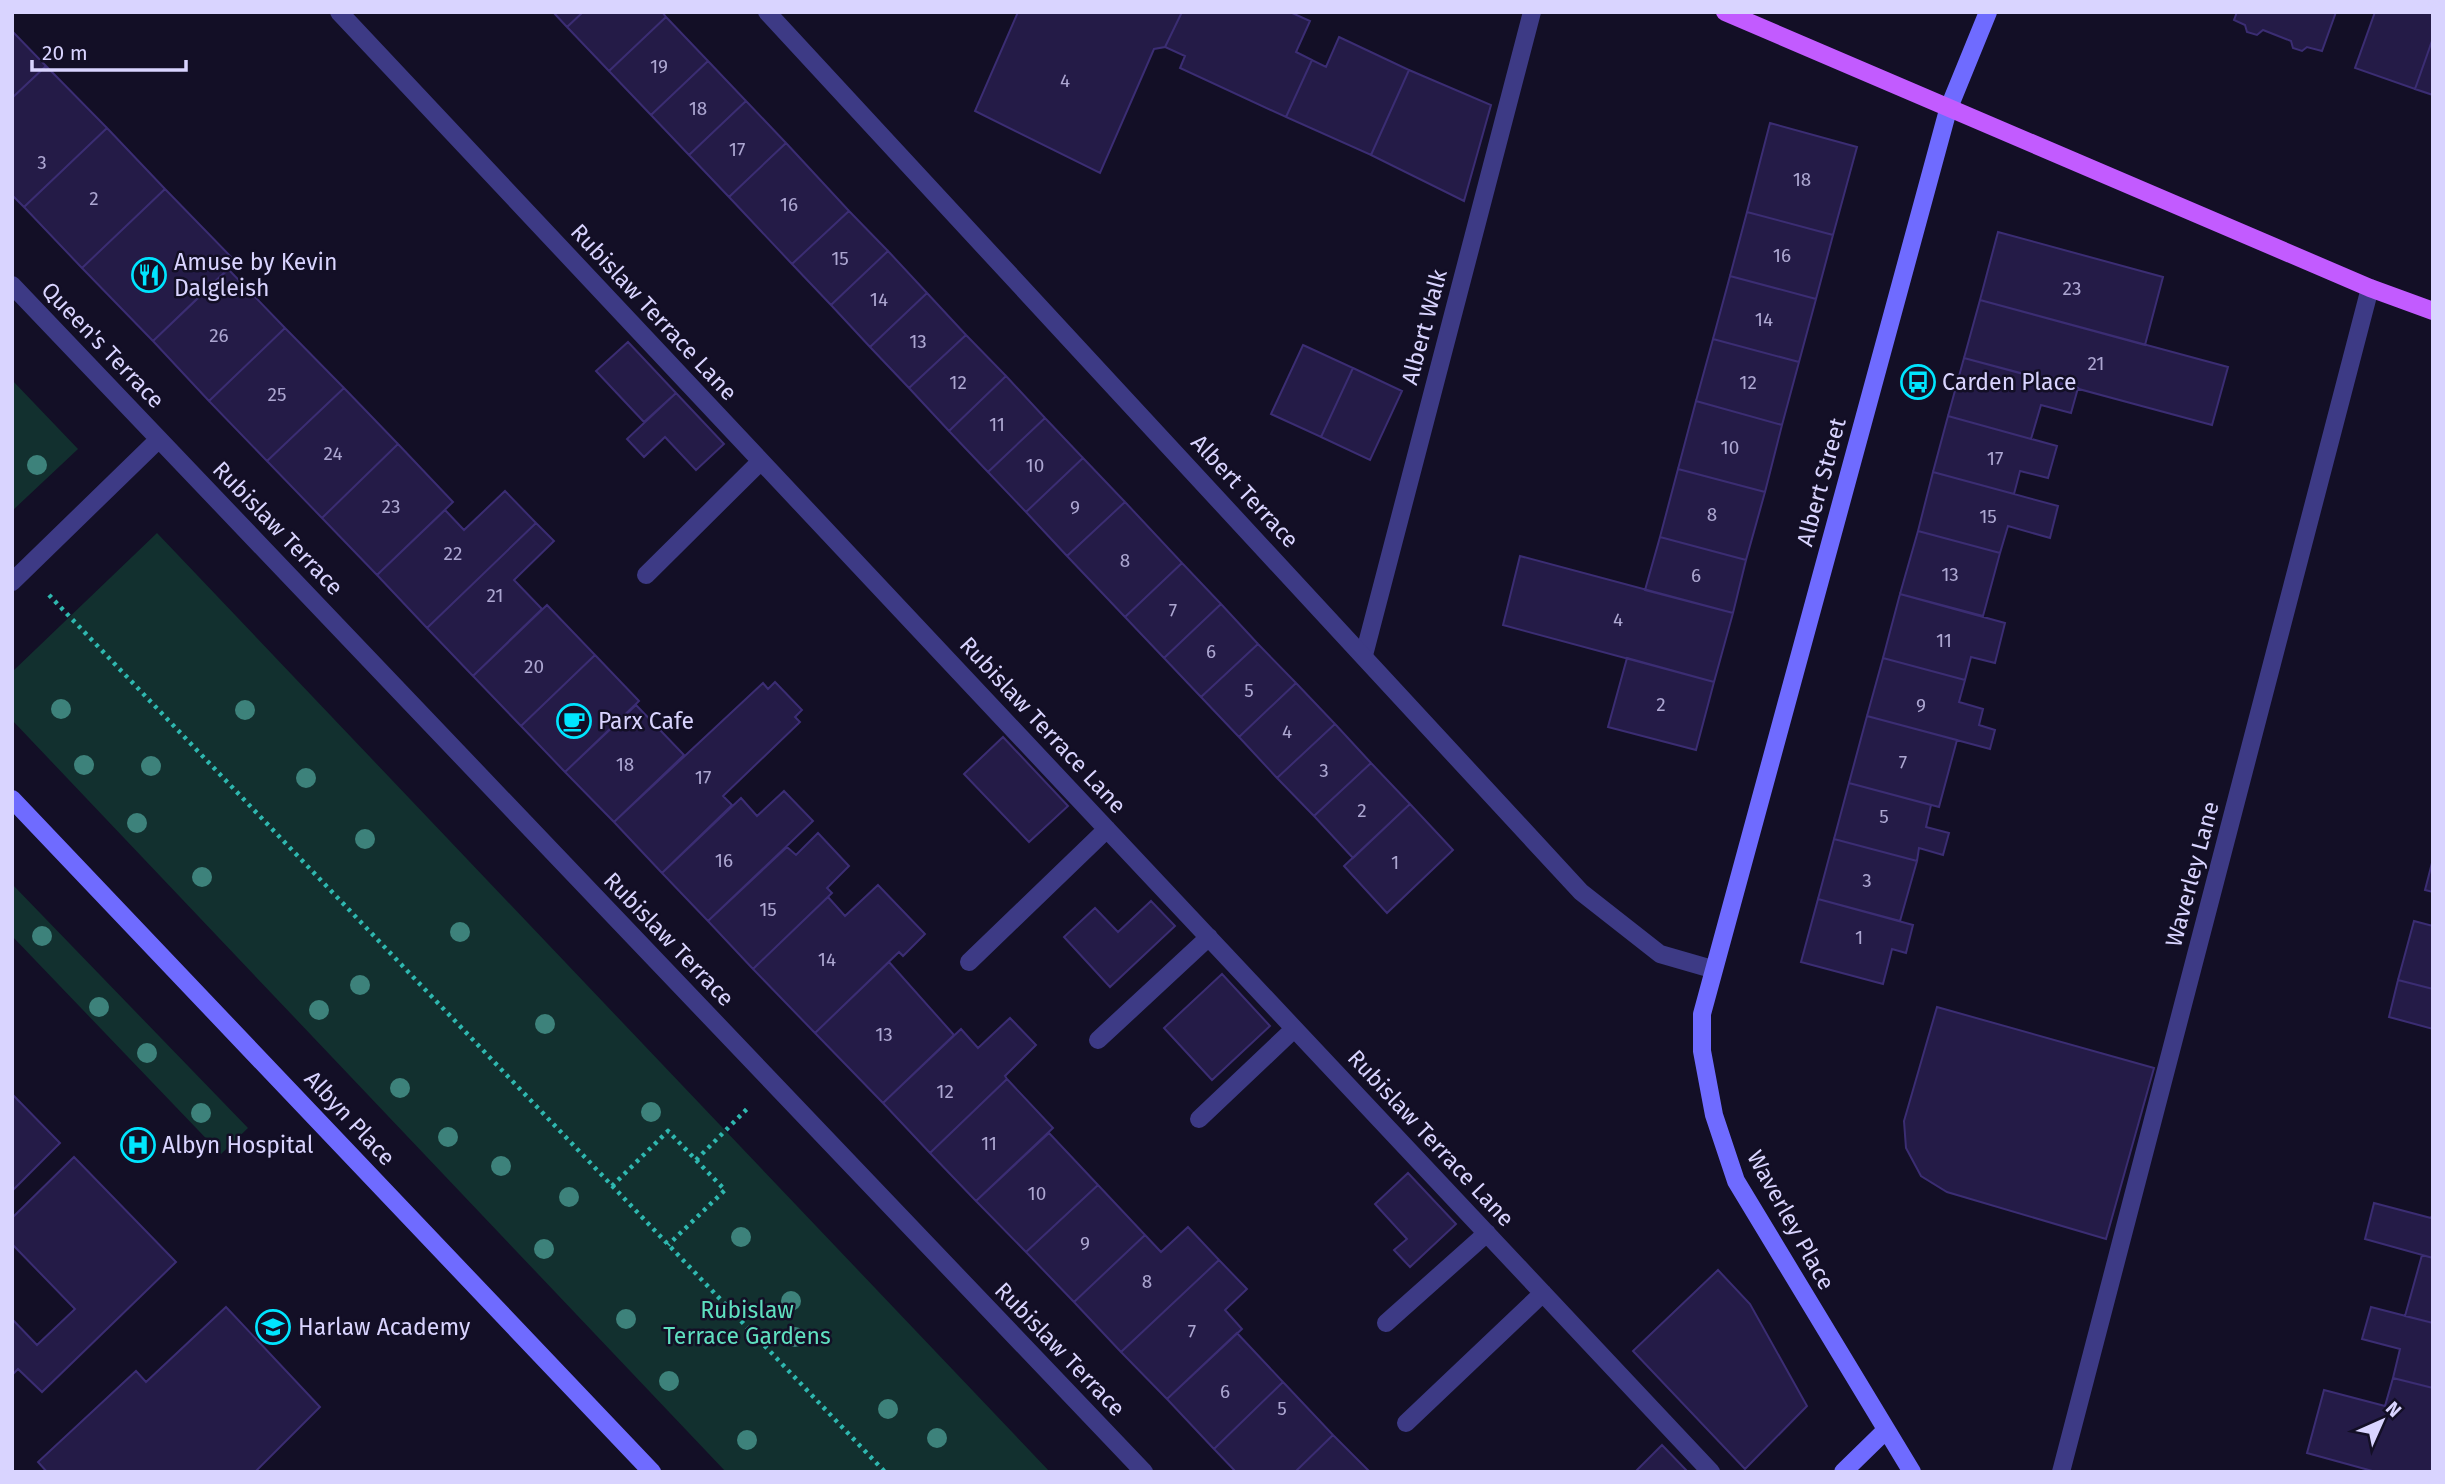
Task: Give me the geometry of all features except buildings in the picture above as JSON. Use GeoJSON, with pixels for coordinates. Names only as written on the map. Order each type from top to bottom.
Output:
{"type":"FeatureCollection","features":[{"type":"Feature","properties":{"kind":"main road"},"geometry":{"type":"LineString","coordinates":[[1725,12],[1948,110],[2370,288],[2433,311]]}},
{"type":"Feature","properties":{"kind":"street","name":"Rubislaw Terrace Lane"},"geometry":{"type":"LineString","coordinates":[[339,12],[1711,1472]]}},
{"type":"Feature","properties":{"kind":"street","name":"Albert Terrace"},"geometry":{"type":"LineString","coordinates":[[766,12],[1364,654],[1581,892],[1660,954],[1712,969]]}},
{"type":"Feature","properties":{"kind":"street","name":"Albert Walk"},"geometry":{"type":"LineString","coordinates":[[1364,654],[1532,12]]}},
{"type":"Feature","properties":{"kind":"street","name":"Albert Street"},"geometry":{"type":"LineString","coordinates":[[1712,969],[1948,110],[1988,12]]}},
{"type":"Feature","properties":{"kind":"street","name":"Queen's Terrace"},"geometry":{"type":"LineString","coordinates":[[12,285],[159,439]]}},
{"type":"Feature","properties":{"kind":"street","name":"Waverley Lane"},"geometry":{"type":"LineString","coordinates":[[2061,1472],[2370,288]]}},
{"type":"Feature","properties":{"kind":"street"},"geometry":{"type":"LineString","coordinates":[[18,576],[159,439]]}},
{"type":"Feature","properties":{"kind":"street","name":"Rubislaw Terrace"},"geometry":{"type":"LineString","coordinates":[[159,439],[1144,1472]]}},
{"type":"Feature","properties":{"kind":"street"},"geometry":{"type":"LineString","coordinates":[[646,575],[761,461]]}},
{"type":"Feature","properties":{"kind":"street","name":"Albyn Place"},"geometry":{"type":"LineString","coordinates":[[12,799],[652,1472]]}},
{"type":"Feature","properties":{"kind":"street"},"geometry":{"type":"LineString","coordinates":[[969,962],[1107,829]]}},
{"type":"Feature","properties":{"kind":"street"},"geometry":{"type":"LineString","coordinates":[[1098,1040],[1209,937]]}},
{"type":"Feature","properties":{"kind":"street","name":"Waverley Place"},"geometry":{"type":"LineString","coordinates":[[1712,969],[1702,1014],[1702,1051],[1714,1115],[1736,1181],[1912,1472]]}},
{"type":"Feature","properties":{"kind":"street"},"geometry":{"type":"LineString","coordinates":[[1199,1119],[1294,1029]]}},
{"type":"Feature","properties":{"kind":"street"},"geometry":{"type":"LineString","coordinates":[[1386,1323],[1487,1233]]}},
{"type":"Feature","properties":{"kind":"street"},"geometry":{"type":"LineString","coordinates":[[1406,1423],[1542,1293]]}},
{"type":"Feature","properties":{"kind":"street"},"geometry":{"type":"LineString","coordinates":[[1843,1472],[1885,1431]]}},
{"type":"Feature","properties":{"kind":"path"},"geometry":{"type":"LineString","coordinates":[[18,576],[612,1186],[885,1472]]}},
{"type":"Feature","properties":{"kind":"path"},"geometry":{"type":"LineString","coordinates":[[696,1160],[773,1084]]}},
{"type":"Feature","properties":{"kind":"path"},"geometry":{"type":"LineString","coordinates":[[612,1186],[668,1131],[696,1160],[725,1191],[668,1245]]}},
{"type":"Feature","properties":{"kind":"green space"},"geometry":{"type":"Polygon","coordinates":[[[12,380],[78,449],[12,511],[12,380]]]}},
{"type":"Feature","properties":{"kind":"green space","name":"Rubislaw Terrace Gardens"},"geometry":{"type":"Polygon","coordinates":[[[157,533],[1050,1472],[726,1472],[12,720],[12,672],[157,533]]]}},
{"type":"Feature","properties":{"kind":"green space"},"geometry":{"type":"Polygon","coordinates":[[[12,884],[248,1128],[221,1154],[12,936],[12,884]]]}},
{"type":"Feature","properties":{"kind":"place","name":"Amuse by Kevin Dalgleish"},"geometry":{"type":"Point","coordinates":[149,275]}},
{"type":"Feature","properties":{"kind":"place","name":"Carden Place"},"geometry":{"type":"Point","coordinates":[1918,382]}},
{"type":"Feature","properties":{"kind":"place","name":"Parx Cafe"},"geometry":{"type":"Point","coordinates":[574,721]}},
{"type":"Feature","properties":{"kind":"place","name":"Albyn Hospital"},"geometry":{"type":"Point","coordinates":[138,1145]}},
{"type":"Feature","properties":{"kind":"place","name":"Harlaw Academy"},"geometry":{"type":"Point","coordinates":[273,1327]}}]}
